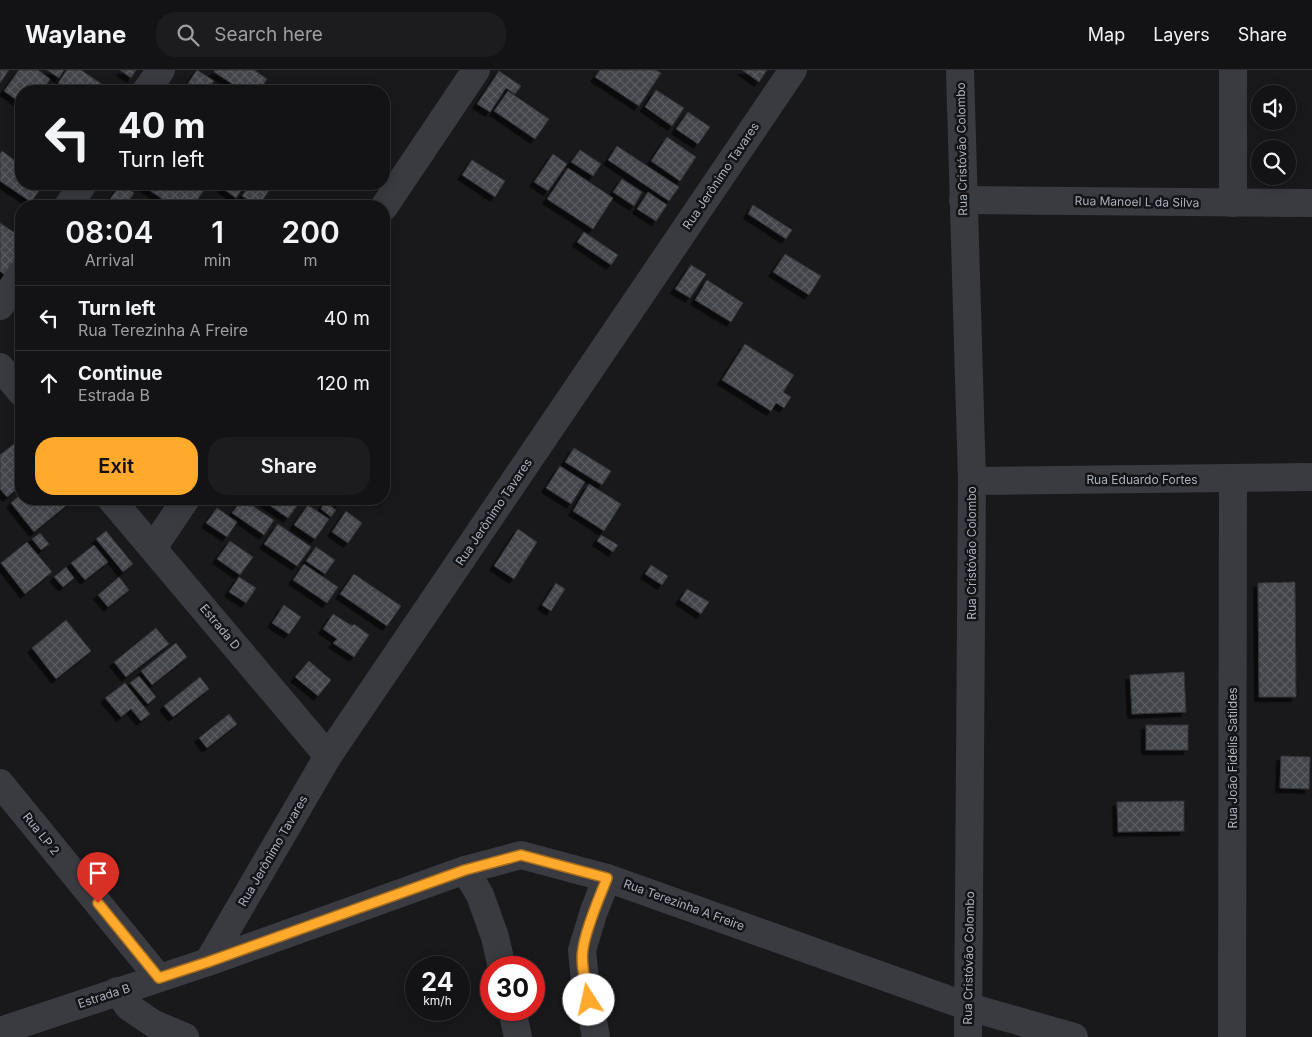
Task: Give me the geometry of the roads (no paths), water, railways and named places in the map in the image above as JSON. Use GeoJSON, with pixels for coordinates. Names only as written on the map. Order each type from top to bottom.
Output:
{"type":"FeatureCollection","features":[{"type":"Feature","properties":{"kind":"street"},"geometry":{"type":"LineString","coordinates":[[150,85],[161,70]]}},
{"type":"Feature","properties":{"kind":"street"},"geometry":{"type":"LineString","coordinates":[[388,200],[476,70]]}},
{"type":"Feature","properties":{"kind":"street","name":"Rua Jerônimo Tavares"},"geometry":{"type":"LineString","coordinates":[[208,962],[328,756],[793,70]]}},
{"type":"Feature","properties":{"kind":"street","name":"Rua Cristóvão Colombo"},"geometry":{"type":"LineString","coordinates":[[960,70],[972,481],[968,1037]]}},
{"type":"Feature","properties":{"kind":"street"},"geometry":{"type":"LineString","coordinates":[[1233,70],[1233,203]]}},
{"type":"Feature","properties":{"kind":"street","name":"Rua Manoel L da Silva"},"geometry":{"type":"LineString","coordinates":[[963,200],[1312,203]]}},
{"type":"Feature","properties":{"kind":"street"},"geometry":{"type":"LineString","coordinates":[[0,306],[15,283]]}},
{"type":"Feature","properties":{"kind":"street"},"geometry":{"type":"LineString","coordinates":[[0,367],[15,385]]}},
{"type":"Feature","properties":{"kind":"street","name":"Rua Eduardo Fortes"},"geometry":{"type":"LineString","coordinates":[[972,481],[1312,477]]}},
{"type":"Feature","properties":{"kind":"street","name":"Rua João Fidélis Satildes"},"geometry":{"type":"LineString","coordinates":[[1232,1037],[1233,479]]}},
{"type":"Feature","properties":{"kind":"street","name":"Estrada D"},"geometry":{"type":"LineString","coordinates":[[116,505],[328,756]]}},
{"type":"Feature","properties":{"kind":"street"},"geometry":{"type":"LineString","coordinates":[[153,548],[182,505]]}},
{"type":"Feature","properties":{"kind":"street","name":"Rua LP 2"},"geometry":{"type":"LineString","coordinates":[[0,784],[159,978]]}},
{"type":"Feature","properties":{"kind":"street","name":"Rua Terezinha A Freire"},"geometry":{"type":"LineString","coordinates":[[208,962],[465,870],[521,855],[607,878],[969,1007],[1074,1037]]}},
{"type":"Feature","properties":{"kind":"street"},"geometry":{"type":"LineString","coordinates":[[465,870],[480,895],[495,937],[499,956]]}},
{"type":"Feature","properties":{"kind":"street"},"geometry":{"type":"LineString","coordinates":[[596,1037],[585,981],[582,950],[607,878]]}},
{"type":"Feature","properties":{"kind":"street","name":"Estrada B"},"geometry":{"type":"LineString","coordinates":[[0,1030],[208,962]]}},
{"type":"Feature","properties":{"kind":"street"},"geometry":{"type":"LineString","coordinates":[[118,991],[129,1007],[154,1024],[185,1037]]}},
{"type":"Feature","properties":{"kind":"street"},"geometry":{"type":"LineString","coordinates":[[514,1021],[518,1037]]}}]}
